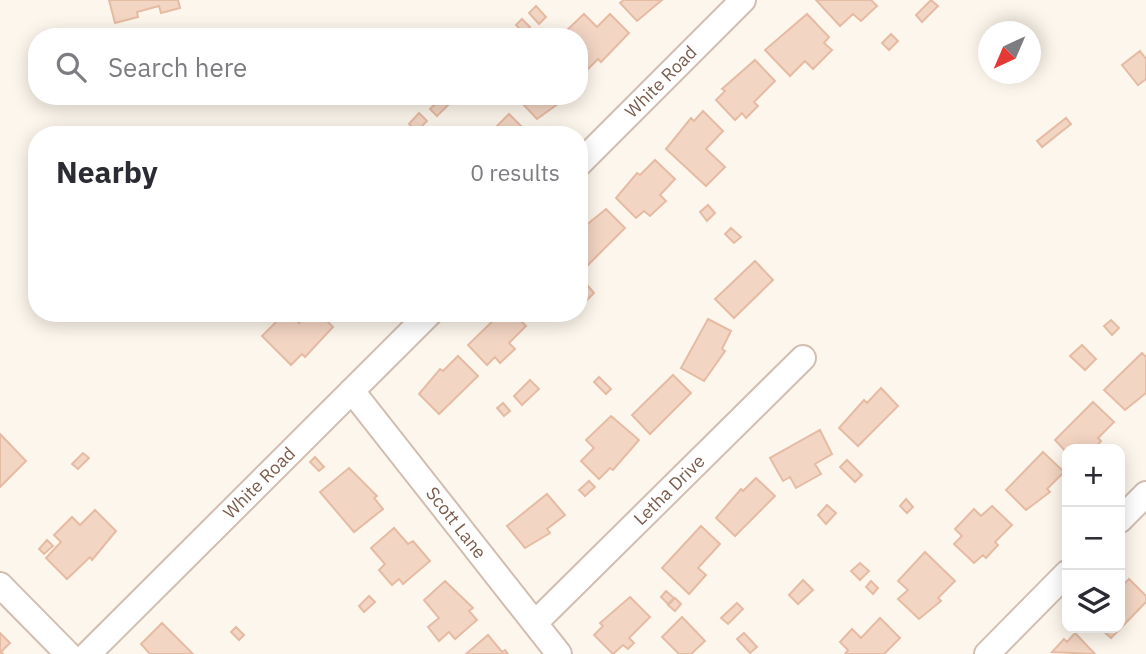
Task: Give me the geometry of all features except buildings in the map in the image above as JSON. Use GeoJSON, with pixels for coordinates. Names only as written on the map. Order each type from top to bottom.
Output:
{"type":"FeatureCollection","features":[{"type":"Feature","properties":{"kind":"street","name":"White Road"},"geometry":{"type":"LineString","coordinates":[[588,155],[743,0]]}},
{"type":"Feature","properties":{"kind":"street","name":"White Road"},"geometry":{"type":"LineString","coordinates":[[88,654],[421,322]]}},
{"type":"Feature","properties":{"kind":"street","name":"Letha Drive"},"geometry":{"type":"LineString","coordinates":[[535,623],[803,358]]}},
{"type":"Feature","properties":{"kind":"street","name":"Scott Lane"},"geometry":{"type":"LineString","coordinates":[[352,391],[559,654]]}},
{"type":"Feature","properties":{"kind":"street"},"geometry":{"type":"LineString","coordinates":[[1125,515],[1146,494]]}},
{"type":"Feature","properties":{"kind":"street"},"geometry":{"type":"LineString","coordinates":[[987,654],[1062,578]]}},
{"type":"Feature","properties":{"kind":"street"},"geometry":{"type":"LineString","coordinates":[[0,584],[68,654]]}}]}
